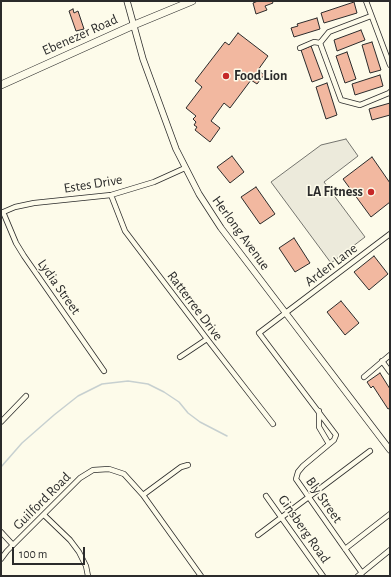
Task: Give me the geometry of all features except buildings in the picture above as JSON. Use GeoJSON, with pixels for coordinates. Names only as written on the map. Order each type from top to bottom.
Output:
{"type":"FeatureCollection","features":[{"type":"Feature","properties":{"kind":"main road","name":"Ebenezer Road"},"geometry":{"type":"LineString","coordinates":[[1,85],[134,25],[192,1]]}},
{"type":"Feature","properties":{"kind":"street","name":"Herlong Avenue"},"geometry":{"type":"LineString","coordinates":[[127,1],[143,59],[176,149],[199,194],[222,228],[285,313],[390,450]]}},
{"type":"Feature","properties":{"kind":"street"},"geometry":{"type":"LineString","coordinates":[[366,1],[390,64]]}},
{"type":"Feature","properties":{"kind":"street"},"geometry":{"type":"LineString","coordinates":[[320,43],[329,32],[371,16]]}},
{"type":"Feature","properties":{"kind":"street"},"geometry":{"type":"LineString","coordinates":[[300,48],[314,42],[320,43]]}},
{"type":"Feature","properties":{"kind":"street"},"geometry":{"type":"LineString","coordinates":[[320,43],[341,100],[360,104],[390,92]]}},
{"type":"Feature","properties":{"kind":"street","name":"Estes Drive"},"geometry":{"type":"LineString","coordinates":[[2,212],[15,207],[34,203],[111,194],[154,182],[185,168]]}},
{"type":"Feature","properties":{"kind":"street","name":"Ratterree Drive"},"geometry":{"type":"LineString","coordinates":[[111,194],[125,231],[206,339],[273,424]]}},
{"type":"Feature","properties":{"kind":"street","name":"Lydia Street"},"geometry":{"type":"LineString","coordinates":[[2,212],[16,243],[24,256],[104,371]]}},
{"type":"Feature","properties":{"kind":"street","name":"Arden Lane"},"geometry":{"type":"LineString","coordinates":[[285,313],[390,234]]}},
{"type":"Feature","properties":{"kind":"street"},"geometry":{"type":"LineString","coordinates":[[285,313],[259,333],[319,411],[336,435],[334,440],[329,444],[319,427],[319,411]]}},
{"type":"Feature","properties":{"kind":"street"},"geometry":{"type":"LineString","coordinates":[[180,357],[206,339]]}},
{"type":"Feature","properties":{"kind":"street"},"geometry":{"type":"LineString","coordinates":[[364,377],[390,355]]}},
{"type":"Feature","properties":{"kind":"street"},"geometry":{"type":"LineString","coordinates":[[382,362],[390,372]]}},
{"type":"Feature","properties":{"kind":"street"},"geometry":{"type":"LineString","coordinates":[[1,422],[26,396]]}},
{"type":"Feature","properties":{"kind":"street","name":"Bly Street"},"geometry":{"type":"LineString","coordinates":[[329,444],[303,466],[298,472],[296,479],[345,549],[360,574]]}},
{"type":"Feature","properties":{"kind":"street"},"geometry":{"type":"LineString","coordinates":[[258,535],[370,451]]}},
{"type":"Feature","properties":{"kind":"street"},"geometry":{"type":"LineString","coordinates":[[143,495],[181,467],[188,465]]}},
{"type":"Feature","properties":{"kind":"street","name":"Guilford Road"},"geometry":{"type":"LineString","coordinates":[[1,559],[80,478],[93,470],[109,469],[124,474],[143,495],[200,576]]}},
{"type":"Feature","properties":{"kind":"street","name":"Ginsberg Road"},"geometry":{"type":"LineString","coordinates":[[266,496],[324,576]]}},
{"type":"Feature","properties":{"kind":"street"},"geometry":{"type":"LineString","coordinates":[[345,549],[390,514]]}},
{"type":"Feature","properties":{"kind":"street"},"geometry":{"type":"LineString","coordinates":[[44,515],[70,540],[79,552],[86,566],[88,576]]}},
{"type":"Feature","properties":{"kind":"street"},"geometry":{"type":"LineString","coordinates":[[1,532],[13,545]]}},
{"type":"Feature","properties":{"kind":"street"},"geometry":{"type":"LineString","coordinates":[[360,574],[390,550]]}},
{"type":"Feature","properties":{"kind":"shaded area"},"geometry":{"type":"Polygon","coordinates":[[[346,139],[358,156],[324,182],[365,237],[331,263],[271,182],[321,145],[346,139]]]}},
{"type":"Feature","properties":{"kind":"waterway"},"geometry":{"type":"LineString","coordinates":[[1,467],[22,443],[54,415],[78,396],[102,384],[128,381],[148,384],[179,402],[188,413],[200,422],[227,436]]}},
{"type":"Feature","properties":{"kind":"place","name":"Food Lion"},"geometry":{"type":"Point","coordinates":[226,76]}},
{"type":"Feature","properties":{"kind":"place","name":"LA Fitness"},"geometry":{"type":"Point","coordinates":[371,192]}}]}
